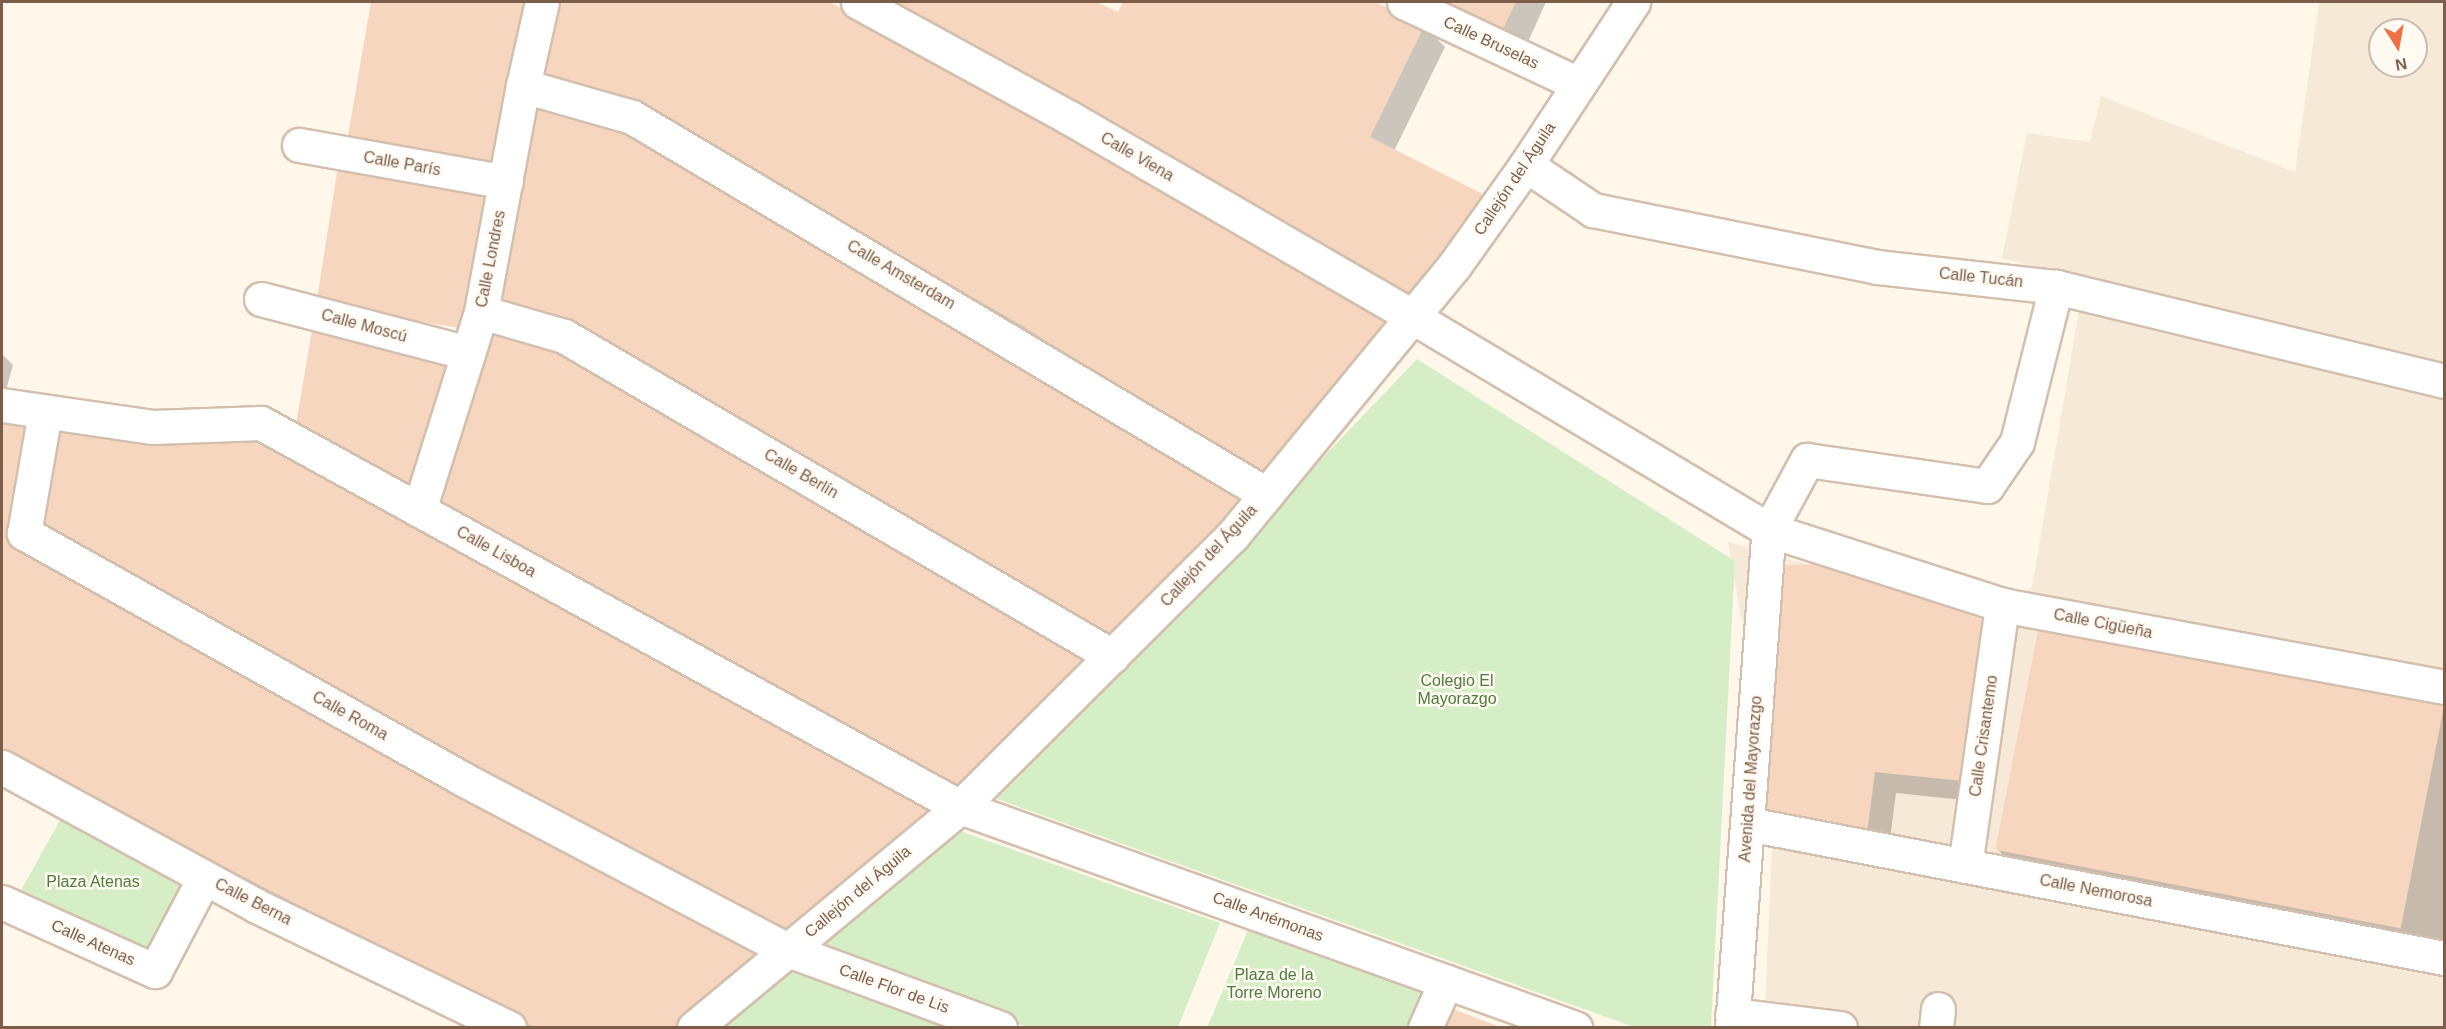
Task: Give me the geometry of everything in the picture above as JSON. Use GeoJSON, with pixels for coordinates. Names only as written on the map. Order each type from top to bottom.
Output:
{"type":"FeatureCollection","features":[{"type":"Feature","properties":{"kind":"street","name":"Calle Londres"},"geometry":{"type":"LineString","coordinates":[[419,510],[481,312],[523,86],[542,2]]}},
{"type":"Feature","properties":{"kind":"street","name":"Calle Viena"},"geometry":{"type":"LineString","coordinates":[[858,2],[1070,118],[1413,317],[1769,530]]}},
{"type":"Feature","properties":{"kind":"street","name":"Calle Bruselas"},"geometry":{"type":"LineString","coordinates":[[1404,2],[1578,84]]}},
{"type":"Feature","properties":{"kind":"street","name":"Callejón del Águila"},"geometry":{"type":"LineString","coordinates":[[694,1028],[960,807],[1233,535],[1454,266],[1526,165],[1633,2]]}},
{"type":"Feature","properties":{"kind":"street","name":"Calle Amsterdam"},"geometry":{"type":"LineString","coordinates":[[523,86],[632,117],[1266,494]]}},
{"type":"Feature","properties":{"kind":"street","name":"Calle París"},"geometry":{"type":"LineString","coordinates":[[299,145],[506,182]]}},
{"type":"Feature","properties":{"kind":"street","name":"Calle Tucán"},"geometry":{"type":"LineString","coordinates":[[1526,165],[1593,210],[1877,267],[2056,286],[2445,381]]}},
{"type":"Feature","properties":{"kind":"street"},"geometry":{"type":"LineString","coordinates":[[1769,530],[1807,460],[1987,486],[2017,442],[2056,286]]}},
{"type":"Feature","properties":{"kind":"street","name":"Calle Moscú"},"geometry":{"type":"LineString","coordinates":[[261,299],[468,353]]}},
{"type":"Feature","properties":{"kind":"street","name":"Calle Berlín"},"geometry":{"type":"LineString","coordinates":[[481,312],[564,336],[1112,656]]}},
{"type":"Feature","properties":{"kind":"street","name":"Calle Lisboa"},"geometry":{"type":"LineString","coordinates":[[2,405],[153,427],[261,423],[960,807]]}},
{"type":"Feature","properties":{"kind":"street","name":"Calle Roma"},"geometry":{"type":"LineString","coordinates":[[45,412],[24,532],[463,779],[788,950]]}},
{"type":"Feature","properties":{"kind":"street","name":"Calle Cigüeña"},"geometry":{"type":"LineString","coordinates":[[1769,530],[2002,605],[2445,687]]}},
{"type":"Feature","properties":{"kind":"street","name":"Avenida del Mayorazgo"},"geometry":{"type":"LineString","coordinates":[[1732,1021],[1769,530]]}},
{"type":"Feature","properties":{"kind":"street","name":"Calle Crisantemo"},"geometry":{"type":"LineString","coordinates":[[1965,866],[2002,605]]}},
{"type":"Feature","properties":{"kind":"street","name":"Calle Berna"},"geometry":{"type":"LineString","coordinates":[[2,767],[257,906],[509,1028]]}},
{"type":"Feature","properties":{"kind":"street","name":"Calle Anémonas"},"geometry":{"type":"LineString","coordinates":[[960,807],[1575,1028]]}},
{"type":"Feature","properties":{"kind":"street","name":"Calle Nemorosa"},"geometry":{"type":"LineString","coordinates":[[1748,824],[2445,958]]}},
{"type":"Feature","properties":{"kind":"street","name":"Calle Atenas"},"geometry":{"type":"LineString","coordinates":[[2,902],[155,971],[204,878]]}},
{"type":"Feature","properties":{"kind":"street","name":"Calle Flor de Lis"},"geometry":{"type":"LineString","coordinates":[[788,950],[1000,1028]]}},
{"type":"Feature","properties":{"kind":"street"},"geometry":{"type":"LineString","coordinates":[[1425,1028],[1446,981]]}},
{"type":"Feature","properties":{"kind":"street"},"geometry":{"type":"LineString","coordinates":[[1732,1021],[1840,1028]]}},
{"type":"Feature","properties":{"kind":"shaded area"},"geometry":{"type":"Polygon","coordinates":[[[2319,2],[2444,2],[2444,1027],[1764,1027],[1774,805],[1728,542],[1983,613],[2032,587],[2084,281],[2002,258],[2027,133],[2090,142],[2101,96],[2295,172],[2319,2]]]}},
{"type":"Feature","properties":{"kind":"green space","name":"Colegio El Mayorazgo"},"geometry":{"type":"Polygon","coordinates":[[[1417,359],[1735,561],[1711,1027],[1634,1027],[997,799],[1417,359]]]}},
{"type":"Feature","properties":{"kind":"green space","name":"Plaza Atenas"},"geometry":{"type":"Polygon","coordinates":[[[69,804],[204,879],[147,981],[12,906],[69,804]]]}},
{"type":"Feature","properties":{"kind":"green space"},"geometry":{"type":"Polygon","coordinates":[[[960,831],[1220,923],[1178,1027],[1027,1027],[813,948],[960,831]]]}},
{"type":"Feature","properties":{"kind":"green space","name":"Plaza de la Torre Moreno"},"geometry":{"type":"Polygon","coordinates":[[[1248,930],[1427,990],[1411,1027],[1207,1028],[1248,930]]]}},
{"type":"Feature","properties":{"kind":"green space"},"geometry":{"type":"Polygon","coordinates":[[[789,965],[957,1028],[716,1028],[789,965]]]}},
{"type":"Feature","properties":{"kind":"building"},"geometry":{"type":"Polygon","coordinates":[[[371,2],[525,2],[496,172],[346,147],[371,2]]]}},
{"type":"Feature","properties":{"kind":"building"},"geometry":{"type":"Polygon","coordinates":[[[550,2],[830,2],[1389,320],[1261,478],[1021,325],[644,108],[535,79],[550,2]]]}},
{"type":"Feature","properties":{"kind":"building"},"geometry":{"type":"Polygon","coordinates":[[[868,2],[1096,2],[1118,12],[1123,2],[1375,2],[1425,25],[1370,137],[1489,197],[1410,299],[868,2]]]}},
{"type":"Feature","properties":{"kind":"building"},"geometry":{"type":"Polygon","coordinates":[[[1432,2],[1516,2],[1501,33],[1432,2]]]}},
{"type":"Feature","properties":{"kind":"building"},"geometry":{"type":"Polygon","coordinates":[[[532,106],[632,134],[1244,497],[1108,644],[497,302],[532,106]]]}},
{"type":"Feature","properties":{"kind":"building"},"geometry":{"type":"Polygon","coordinates":[[[339,160],[496,185],[473,330],[316,305],[339,160]]]}},
{"type":"Feature","properties":{"kind":"building"},"geometry":{"type":"Polygon","coordinates":[[[313,324],[458,361],[413,499],[295,431],[313,324]]]}},
{"type":"Feature","properties":{"kind":"building"},"geometry":{"type":"Polygon","coordinates":[[[489,328],[563,351],[1092,658],[957,793],[433,506],[489,328]]]}},
{"type":"Feature","properties":{"kind":"building"},"geometry":{"type":"Polygon","coordinates":[[[2,417],[34,422],[15,536],[771,951],[678,1028],[536,1028],[2,752],[2,417]]]}},
{"type":"Feature","properties":{"kind":"building"},"geometry":{"type":"Polygon","coordinates":[[[53,425],[222,434],[289,452],[939,809],[787,939],[37,530],[53,425]]]}},
{"type":"Feature","properties":{"kind":"building"},"geometry":{"type":"Polygon","coordinates":[[[1833,564],[1982,620],[1962,781],[1875,772],[1867,834],[1762,816],[1777,565],[1833,564]]]}},
{"type":"Feature","properties":{"kind":"building"},"geometry":{"type":"Polygon","coordinates":[[[2039,625],[2444,704],[2401,929],[1995,850],[2039,625]]]}},
{"type":"Feature","properties":{"kind":"building"},"geometry":{"type":"Polygon","coordinates":[[[1445,1006],[1500,1027],[1500,1028],[1436,1028],[1445,1006]]]}}]}
